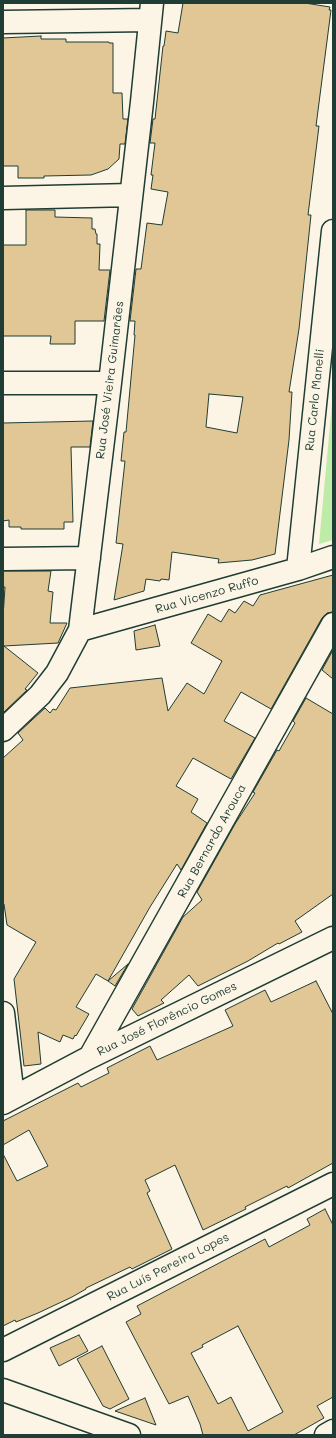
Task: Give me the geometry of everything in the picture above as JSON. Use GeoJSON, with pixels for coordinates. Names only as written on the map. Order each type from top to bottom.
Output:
{"type":"FeatureCollection","features":[{"type":"Feature","properties":{"kind":"street"},"geometry":{"type":"LineString","coordinates":[[3,22],[151,11]]}},
{"type":"Feature","properties":{"kind":"street","name":"Rua José Vieira Guimarães"},"geometry":{"type":"LineString","coordinates":[[3,730],[40,695],[57,673],[80,630],[110,383],[151,11]]}},
{"type":"Feature","properties":{"kind":"street"},"geometry":{"type":"LineString","coordinates":[[3,198],[131,195]]}},
{"type":"Feature","properties":{"kind":"street","name":"Rua Carlo Manelli"},"geometry":{"type":"LineString","coordinates":[[298,569],[333,231]]}},
{"type":"Feature","properties":{"kind":"street"},"geometry":{"type":"LineString","coordinates":[[3,383],[110,383]]}},
{"type":"Feature","properties":{"kind":"street","name":"Rua Vicenzo Ruffo"},"geometry":{"type":"LineString","coordinates":[[80,630],[298,569],[333,557]]}},
{"type":"Feature","properties":{"kind":"street"},"geometry":{"type":"LineString","coordinates":[[3,558],[89,558]]}},
{"type":"Feature","properties":{"kind":"street","name":"Rua Bernardo Arouca"},"geometry":{"type":"LineString","coordinates":[[90,1057],[333,624]]}},
{"type":"Feature","properties":{"kind":"street","name":"Rua José Florêncio Gomes"},"geometry":{"type":"LineString","coordinates":[[8,1100],[90,1057],[333,938]]}},
{"type":"Feature","properties":{"kind":"street"},"geometry":{"type":"LineString","coordinates":[[3,1013],[8,1100]]}},
{"type":"Feature","properties":{"kind":"street","name":"Rua Luís Pereira Lopes"},"geometry":{"type":"LineString","coordinates":[[3,1350],[333,1184]]}},
{"type":"Feature","properties":{"kind":"street"},"geometry":{"type":"LineString","coordinates":[[3,1390],[129,1435]]}},
{"type":"Feature","properties":{"kind":"street"},"geometry":{"type":"LineString","coordinates":[[326,1435],[333,1432]]}},
{"type":"Feature","properties":{"kind":"green space"},"geometry":{"type":"Polygon","coordinates":[[[333,392],[333,540],[319,544],[333,392]]]}},
{"type":"Feature","properties":{"kind":"building"},"geometry":{"type":"Polygon","coordinates":[[[183,3],[305,3],[330,7],[329,10],[331,10],[316,126],[319,126],[308,215],[311,215],[299,329],[289,392],[292,392],[289,440],[275,554],[252,560],[218,563],[219,559],[172,552],[169,580],[161,579],[160,581],[146,579],[144,591],[114,600],[123,544],[116,543],[125,461],[121,461],[124,432],[126,432],[135,335],[135,321],[130,321],[136,269],[141,269],[147,223],[162,225],[168,192],[151,189],[153,175],[151,175],[155,143],[150,143],[153,119],[155,119],[166,31],[178,33],[183,3]],[[209,394],[206,427],[237,433],[243,397],[209,394]]]}},
{"type":"Feature","properties":{"kind":"building"},"geometry":{"type":"Polygon","coordinates":[[[41,36],[41,39],[66,39],[66,42],[113,43],[113,93],[122,93],[123,119],[128,119],[125,144],[120,144],[119,159],[108,169],[91,175],[18,178],[18,166],[3,166],[3,38],[41,36]]]}},
{"type":"Feature","properties":{"kind":"building"},"geometry":{"type":"Polygon","coordinates":[[[26,210],[55,210],[55,217],[92,218],[92,229],[95,229],[97,234],[97,244],[100,244],[99,270],[110,270],[104,321],[75,321],[75,344],[50,344],[51,336],[3,336],[3,245],[26,245],[26,210]]]}},
{"type":"Feature","properties":{"kind":"building"},"geometry":{"type":"Polygon","coordinates":[[[93,421],[90,447],[71,447],[73,522],[64,522],[64,529],[21,529],[21,527],[9,527],[9,520],[3,521],[3,423],[93,421]]]}},
{"type":"Feature","properties":{"kind":"building"},"geometry":{"type":"Polygon","coordinates":[[[3,571],[51,571],[48,591],[53,592],[50,623],[67,623],[58,643],[4,646],[38,673],[25,689],[27,690],[3,713],[3,617],[5,587],[3,587],[3,571]]]}},
{"type":"Feature","properties":{"kind":"building"},"geometry":{"type":"Polygon","coordinates":[[[333,575],[333,612],[327,613],[322,618],[271,709],[241,692],[224,721],[255,738],[231,779],[193,758],[176,786],[198,799],[191,812],[207,823],[181,870],[177,864],[150,907],[108,981],[96,974],[76,1007],[89,1014],[76,1036],[75,1035],[73,1039],[63,1035],[60,1042],[38,1032],[41,1064],[24,1066],[14,979],[36,942],[7,925],[3,903],[3,758],[23,740],[18,733],[45,708],[50,713],[53,709],[56,710],[70,688],[162,678],[168,711],[187,683],[204,694],[222,661],[191,643],[208,614],[221,622],[229,609],[235,613],[244,601],[253,606],[260,595],[333,575]]]}},
{"type":"Feature","properties":{"kind":"building"},"geometry":{"type":"Polygon","coordinates":[[[155,625],[160,646],[136,650],[134,631],[155,625]]]}},
{"type":"Feature","properties":{"kind":"building"},"geometry":{"type":"Polygon","coordinates":[[[333,650],[333,679],[322,670],[333,650]]]}},
{"type":"Feature","properties":{"kind":"building"},"geometry":{"type":"Polygon","coordinates":[[[306,698],[333,714],[333,894],[295,921],[302,932],[279,944],[278,943],[248,961],[198,986],[189,975],[161,1000],[164,1003],[138,1016],[132,1009],[183,917],[202,900],[197,892],[235,824],[255,793],[253,792],[277,750],[279,751],[295,723],[293,721],[306,698]]]}},
{"type":"Feature","properties":{"kind":"building"},"geometry":{"type":"Polygon","coordinates":[[[128,964],[115,986],[108,981],[128,964]]]}},
{"type":"Feature","properties":{"kind":"building"},"geometry":{"type":"Polygon","coordinates":[[[316,981],[333,1014],[333,1163],[288,1188],[287,1186],[245,1207],[246,1209],[203,1230],[175,1165],[145,1180],[150,1191],[147,1193],[172,1249],[132,1269],[130,1267],[86,1288],[72,1297],[38,1313],[16,1322],[15,1320],[3,1326],[3,1154],[17,1181],[48,1166],[29,1130],[3,1145],[3,1121],[78,1083],[81,1087],[109,1073],[107,1068],[150,1046],[157,1060],[233,1026],[225,1010],[265,990],[271,1002],[316,981]]]}},
{"type":"Feature","properties":{"kind":"building"},"geometry":{"type":"Polygon","coordinates":[[[325,1209],[333,1225],[333,1397],[317,1406],[324,1418],[294,1435],[203,1435],[188,1396],[169,1404],[126,1322],[141,1314],[137,1306],[265,1239],[269,1247],[310,1225],[307,1219],[325,1209]],[[238,1326],[202,1345],[203,1347],[191,1353],[218,1404],[231,1397],[248,1431],[283,1412],[238,1326]]]}},
{"type":"Feature","properties":{"kind":"building"},"geometry":{"type":"Polygon","coordinates":[[[79,1335],[88,1351],[59,1366],[50,1348],[79,1335]]]}},
{"type":"Feature","properties":{"kind":"building"},"geometry":{"type":"Polygon","coordinates":[[[102,1346],[129,1399],[110,1409],[103,1406],[77,1359],[102,1346]]]}},
{"type":"Feature","properties":{"kind":"building"},"geometry":{"type":"Polygon","coordinates":[[[145,1398],[156,1425],[115,1411],[145,1398]]]}}]}
